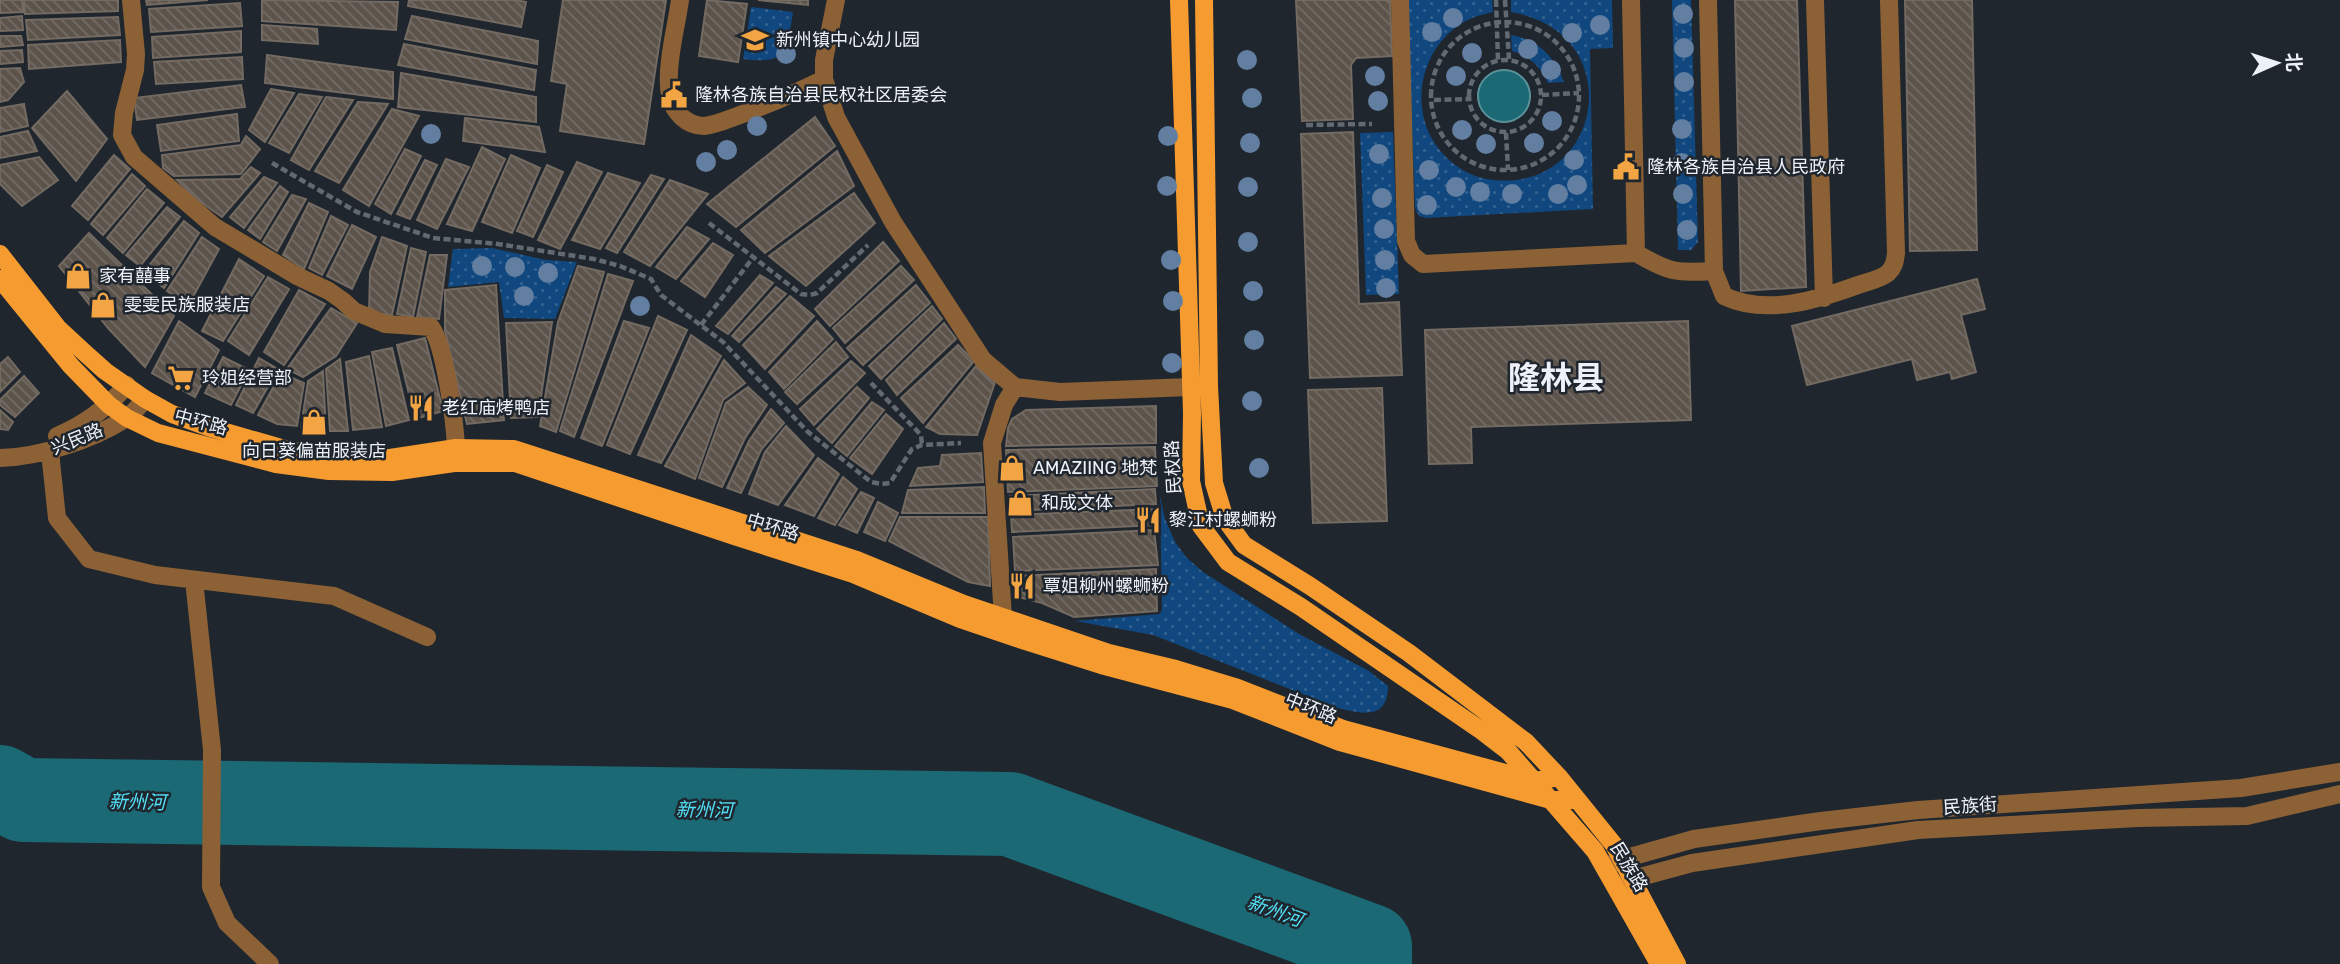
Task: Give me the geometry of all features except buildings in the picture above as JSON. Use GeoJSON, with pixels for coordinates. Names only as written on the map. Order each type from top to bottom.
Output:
{"type":"FeatureCollection","features":[{"type":"Feature","properties":{"kind":"main road","name":"民权路"},"geometry":{"type":"LineString","coordinates":[[1179,0],[1191,387],[1191,481],[1201,526],[1228,562],[1301,607],[1508,751],[1551,800]]}},
{"type":"Feature","properties":{"kind":"main road"},"geometry":{"type":"LineString","coordinates":[[1204,0],[1209,386],[1214,483],[1225,519],[1244,545],[1409,653],[1496,717],[1526,742],[1559,777],[1576,800]]}},
{"type":"Feature","properties":{"kind":"main road","name":"中环路"},"geometry":{"type":"LineString","coordinates":[[0,254],[58,328],[105,371],[172,414],[208,427],[281,448],[331,458],[390,458],[456,448],[514,449],[857,560],[964,604],[1109,653],[1235,687],[1343,729],[1535,780],[1559,777]]}},
{"type":"Feature","properties":{"kind":"main road","name":"中环路"},"geometry":{"type":"LineString","coordinates":[[0,279],[62,357],[109,405],[127,418],[158,433],[276,464],[330,471],[392,472],[454,463],[515,463],[853,573],[960,619],[1016,638],[1233,700],[1340,742],[1551,800],[1576,800]]}},
{"type":"Feature","properties":{"kind":"main road","name":"民族路"},"geometry":{"type":"LineString","coordinates":[[1551,800],[1578,830],[1605,867],[1625,883],[1678,964]]}},
{"type":"Feature","properties":{"kind":"main road","name":"民族路"},"geometry":{"type":"LineString","coordinates":[[1576,800],[1596,821],[1623,859],[1625,883],[1659,964]]}},
{"type":"Feature","properties":{"kind":"street"},"geometry":{"type":"LineString","coordinates":[[131,0],[135,70],[124,113],[122,135],[134,157],[215,227],[297,276],[329,291],[354,311],[385,324],[431,327],[438,342],[455,419],[456,448]]}},
{"type":"Feature","properties":{"kind":"street"},"geometry":{"type":"LineString","coordinates":[[680,0],[669,77],[670,99],[689,124],[704,126],[720,122],[784,99],[824,79]]}},
{"type":"Feature","properties":{"kind":"street"},"geometry":{"type":"LineString","coordinates":[[836,0],[827,40],[824,79],[836,117],[892,222],[983,360],[1015,387],[1060,392],[1191,387]]}},
{"type":"Feature","properties":{"kind":"street"},"geometry":{"type":"LineString","coordinates":[[1400,0],[1406,241],[1412,254],[1423,264],[1636,253],[1677,273],[1714,271]]}},
{"type":"Feature","properties":{"kind":"street"},"geometry":{"type":"LineString","coordinates":[[1631,0],[1636,253]]}},
{"type":"Feature","properties":{"kind":"street"},"geometry":{"type":"LineString","coordinates":[[1708,0],[1714,271],[1724,296],[1739,303],[1758,305],[1824,298],[1885,275],[1894,265],[1896,253],[1889,0]]}},
{"type":"Feature","properties":{"kind":"street"},"geometry":{"type":"LineString","coordinates":[[1815,0],[1824,298]]}},
{"type":"Feature","properties":{"kind":"street","name":"兴民路"},"geometry":{"type":"LineString","coordinates":[[0,448],[48,440],[79,427],[109,405],[127,385]]}},
{"type":"Feature","properties":{"kind":"street"},"geometry":{"type":"LineString","coordinates":[[1003,618],[992,443],[1004,405],[1015,387]]}},
{"type":"Feature","properties":{"kind":"street","name":"兴民路"},"geometry":{"type":"LineString","coordinates":[[0,458],[50,452],[127,418],[145,399]]}},
{"type":"Feature","properties":{"kind":"street"},"geometry":{"type":"LineString","coordinates":[[50,452],[57,518],[89,559],[155,575],[334,596],[427,637]]}},
{"type":"Feature","properties":{"kind":"street"},"geometry":{"type":"LineString","coordinates":[[194,580],[212,750],[211,887],[227,923],[270,964]]}},
{"type":"Feature","properties":{"kind":"street","name":"民族街"},"geometry":{"type":"LineString","coordinates":[[1605,867],[1623,859],[1695,839],[1821,821],[1918,810],[2241,788],[2340,772]]}},
{"type":"Feature","properties":{"kind":"street","name":"民族街"},"geometry":{"type":"LineString","coordinates":[[1625,883],[1692,863],[1918,830],[2138,818],[2247,816],[2340,794]]}},
{"type":"Feature","properties":{"kind":"path"},"geometry":{"type":"LineString","coordinates":[[1496,0],[1498,60]]}},
{"type":"Feature","properties":{"kind":"path"},"geometry":{"type":"LineString","coordinates":[[1506,0],[1508,59]]}},
{"type":"Feature","properties":{"kind":"path"},"geometry":{"type":"LineString","coordinates":[[1507,22],[1523,24],[1551,38],[1571,62],[1579,93],[1577,113],[1570,132],[1558,148],[1543,160],[1508,170],[1485,167],[1467,160],[1452,147],[1440,131],[1430,100],[1434,73],[1450,46],[1476,28],[1507,22]]}},
{"type":"Feature","properties":{"kind":"path"},"geometry":{"type":"LineString","coordinates":[[1508,59],[1528,68],[1535,75],[1542,95],[1540,106],[1528,125],[1506,133],[1485,127],[1471,109],[1468,99],[1473,78],[1479,70],[1498,60],[1508,59]]}},
{"type":"Feature","properties":{"kind":"path"},"geometry":{"type":"LineString","coordinates":[[1542,95],[1579,93]]}},
{"type":"Feature","properties":{"kind":"path"},"geometry":{"type":"LineString","coordinates":[[1430,100],[1468,99]]}},
{"type":"Feature","properties":{"kind":"path"},"geometry":{"type":"LineString","coordinates":[[1306,125],[1403,124]]}},
{"type":"Feature","properties":{"kind":"path"},"geometry":{"type":"LineString","coordinates":[[1506,133],[1508,170]]}},
{"type":"Feature","properties":{"kind":"path"},"geometry":{"type":"LineString","coordinates":[[272,163],[357,212],[433,238],[498,244],[594,259],[651,279],[661,295],[701,324],[744,363],[808,432],[871,482],[890,483],[912,449],[922,445],[992,443]]}},
{"type":"Feature","properties":{"kind":"path"},"geometry":{"type":"LineString","coordinates":[[709,223],[801,294],[810,295],[817,293],[892,222]]}},
{"type":"Feature","properties":{"kind":"path"},"geometry":{"type":"LineString","coordinates":[[701,324],[752,258]]}},
{"type":"Feature","properties":{"kind":"path"},"geometry":{"type":"LineString","coordinates":[[871,383],[913,425],[921,435],[922,445]]}},
{"type":"Feature","properties":{"kind":"shaded area"},"geometry":{"type":"Polygon","coordinates":[[[1407,0],[1492,0],[1493,12],[1472,18],[1444,38],[1434,52],[1422,84],[1424,118],[1440,151],[1461,169],[1487,179],[1526,178],[1556,164],[1577,140],[1588,110],[1587,79],[1575,50],[1550,26],[1511,12],[1511,0],[1612,0],[1613,48],[1590,49],[1593,209],[1426,218],[1419,216],[1415,208],[1407,0]]]}},
{"type":"Feature","properties":{"kind":"shaded area"},"geometry":{"type":"Polygon","coordinates":[[[1672,0],[1691,0],[1698,242],[1691,250],[1678,250],[1672,0]]]}},
{"type":"Feature","properties":{"kind":"shaded area"},"geometry":{"type":"Polygon","coordinates":[[[751,7],[793,12],[786,45],[777,57],[769,60],[743,59],[751,7]]]}},
{"type":"Feature","properties":{"kind":"shaded area"},"geometry":{"type":"Polygon","coordinates":[[[1511,35],[1530,41],[1545,51],[1564,82],[1548,83],[1534,63],[1512,51],[1511,35]]]}},
{"type":"Feature","properties":{"kind":"shaded area"},"geometry":{"type":"Polygon","coordinates":[[[1504,70],[1514,72],[1522,78],[1528,86],[1528,106],[1522,114],[1514,120],[1504,122],[1494,120],[1486,114],[1480,106],[1478,96],[1480,86],[1486,78],[1494,72],[1504,70]]]}},
{"type":"Feature","properties":{"kind":"shaded area"},"geometry":{"type":"Polygon","coordinates":[[[1393,132],[1399,294],[1366,295],[1360,133],[1393,132]]]}},
{"type":"Feature","properties":{"kind":"shaded area"},"geometry":{"type":"Polygon","coordinates":[[[492,248],[546,260],[577,262],[555,319],[504,318],[499,282],[448,287],[453,249],[492,248]]]}},
{"type":"Feature","properties":{"kind":"shaded area"},"geometry":{"type":"Polygon","coordinates":[[[1160,496],[1165,519],[1175,542],[1187,558],[1203,572],[1299,634],[1369,671],[1388,686],[1384,705],[1364,713],[1338,708],[1153,635],[1075,621],[1160,614],[1160,496]]]}},
{"type":"Feature","properties":{"kind":"waterway","name":"新州河"},"geometry":{"type":"LineString","coordinates":[[0,787],[23,800],[1010,814],[1370,946],[1370,964]]}},
{"type":"Feature","properties":{"kind":"place","name":"新州镇中心幼儿园"},"geometry":{"type":"Point","coordinates":[755,40]}},
{"type":"Feature","properties":{"kind":"place","name":"隆林各族自治县民权社区居委会"},"geometry":{"type":"Point","coordinates":[674,95]}},
{"type":"Feature","properties":{"kind":"place","name":"隆林各族自治县人民政府"},"geometry":{"type":"Point","coordinates":[1626,167]}},
{"type":"Feature","properties":{"kind":"place","name":"家有囍事"},"geometry":{"type":"Point","coordinates":[78,276]}},
{"type":"Feature","properties":{"kind":"place","name":"雯雯民族服装店"},"geometry":{"type":"Point","coordinates":[103,305]}},
{"type":"Feature","properties":{"kind":"place","name":"玲姐经营部"},"geometry":{"type":"Point","coordinates":[181,378]}},
{"type":"Feature","properties":{"kind":"place","name":"老红庙烤鸭店"},"geometry":{"type":"Point","coordinates":[421,408]}},
{"type":"Feature","properties":{"kind":"place","name":"向日葵偏苗服装店"},"geometry":{"type":"Point","coordinates":[314,422]}},
{"type":"Feature","properties":{"kind":"place","name":"AMAZIING 地梵"},"geometry":{"type":"Point","coordinates":[1012,468]}},
{"type":"Feature","properties":{"kind":"place","name":"和成文体"},"geometry":{"type":"Point","coordinates":[1020,503]}},
{"type":"Feature","properties":{"kind":"place","name":"黎江村螺蛳粉"},"geometry":{"type":"Point","coordinates":[1148,520]}},
{"type":"Feature","properties":{"kind":"place","name":"覃姐柳州螺蛳粉"},"geometry":{"type":"Point","coordinates":[1022,586]}},
{"type":"Feature","properties":{"kind":"district","name":"隆林县"},"geometry":{"type":"Point","coordinates":[1556,378]}}]}
